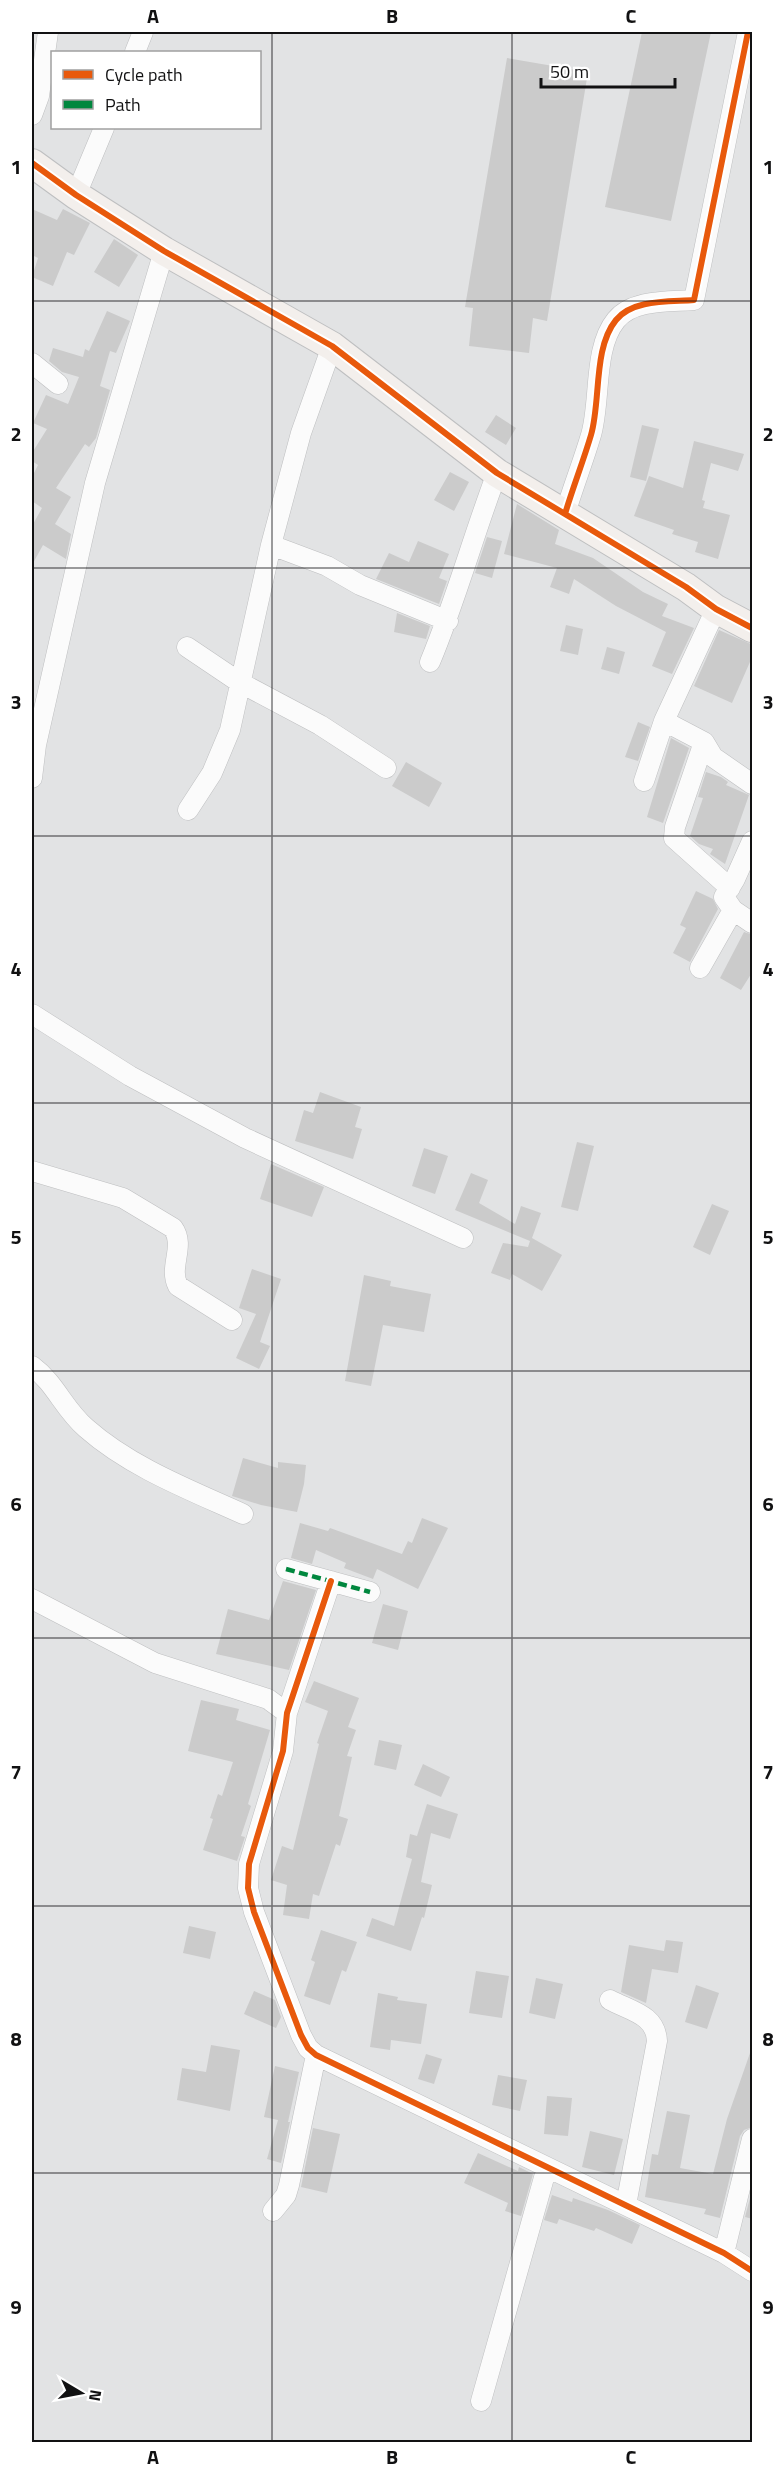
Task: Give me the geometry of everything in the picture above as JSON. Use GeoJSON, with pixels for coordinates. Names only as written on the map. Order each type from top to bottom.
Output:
{"type":"FeatureCollection","features":[{"type":"Feature","properties":{"kind":"street"},"geometry":{"type":"LineString","coordinates":[[32,116],[39,96],[48,32]]}},
{"type":"Feature","properties":{"kind":"street"},"geometry":{"type":"LineString","coordinates":[[135,51],[143,32]]}},
{"type":"Feature","properties":{"kind":"street"},"geometry":{"type":"LineString","coordinates":[[565,514],[591,434],[604,341],[616,319],[639,305],[694,300],[748,32]]}},
{"type":"Feature","properties":{"kind":"street"},"geometry":{"type":"LineString","coordinates":[[76,195],[104,129]]}},
{"type":"Feature","properties":{"kind":"street"},"geometry":{"type":"LineString","coordinates":[[32,163],[76,195],[164,251],[332,346],[497,473],[686,587],[716,609],[753,628]]}},
{"type":"Feature","properties":{"kind":"street"},"geometry":{"type":"LineString","coordinates":[[32,778],[34,744],[94,483],[164,251]]}},
{"type":"Feature","properties":{"kind":"street"},"geometry":{"type":"LineString","coordinates":[[188,810],[212,773],[230,730],[271,544],[301,433],[332,346]]}},
{"type":"Feature","properties":{"kind":"street"},"geometry":{"type":"LineString","coordinates":[[32,363],[58,384]]}},
{"type":"Feature","properties":{"kind":"street"},"geometry":{"type":"LineString","coordinates":[[430,662],[448,621],[474,532],[497,473]]}},
{"type":"Feature","properties":{"kind":"street"},"geometry":{"type":"LineString","coordinates":[[271,544],[327,566],[360,585],[448,621]]}},
{"type":"Feature","properties":{"kind":"street"},"geometry":{"type":"LineString","coordinates":[[644,781],[664,722],[716,609]]}},
{"type":"Feature","properties":{"kind":"street"},"geometry":{"type":"LineString","coordinates":[[187,647],[239,682],[320,725],[386,768]]}},
{"type":"Feature","properties":{"kind":"street"},"geometry":{"type":"LineString","coordinates":[[664,722],[704,742],[713,757],[753,784]]}},
{"type":"Feature","properties":{"kind":"street"},"geometry":{"type":"LineString","coordinates":[[704,742],[675,827],[674,838],[730,888]]}},
{"type":"Feature","properties":{"kind":"street"},"geometry":{"type":"LineString","coordinates":[[753,841],[724,897],[733,910],[753,923]]}},
{"type":"Feature","properties":{"kind":"street"},"geometry":{"type":"LineString","coordinates":[[700,968],[733,910]]}},
{"type":"Feature","properties":{"kind":"street"},"geometry":{"type":"LineString","coordinates":[[32,1014],[130,1076],[245,1138],[463,1238]]}},
{"type":"Feature","properties":{"kind":"street"},"geometry":{"type":"LineString","coordinates":[[32,1171],[123,1198],[173,1228],[178,1235],[179,1244],[173,1277],[178,1286],[232,1320]]}},
{"type":"Feature","properties":{"kind":"street"},"geometry":{"type":"LineString","coordinates":[[32,1366],[46,1377],[67,1409],[86,1428],[122,1454],[174,1482],[243,1514]]}},
{"type":"Feature","properties":{"kind":"street"},"geometry":{"type":"LineString","coordinates":[[286,1569],[370,1592]]}},
{"type":"Feature","properties":{"kind":"street"},"geometry":{"type":"LineString","coordinates":[[331,1581],[287,1713],[283,1750],[249,1864],[248,1888],[254,1912],[308,2048],[316,2055],[724,2253],[753,2271]]}},
{"type":"Feature","properties":{"kind":"street"},"geometry":{"type":"LineString","coordinates":[[32,1599],[155,1663],[268,1699],[287,1713]]}},
{"type":"Feature","properties":{"kind":"street"},"geometry":{"type":"LineString","coordinates":[[610,2000],[651,2020],[657,2029],[657,2041],[626,2205]]}},
{"type":"Feature","properties":{"kind":"street"},"geometry":{"type":"LineString","coordinates":[[273,2211],[286,2195],[289,2185],[316,2055]]}},
{"type":"Feature","properties":{"kind":"street"},"geometry":{"type":"LineString","coordinates":[[724,2253],[753,2139]]}},
{"type":"Feature","properties":{"kind":"street"},"geometry":{"type":"LineString","coordinates":[[481,2401],[547,2167]]}},
{"type":"Feature","properties":{"kind":"building"},"geometry":{"type":"Polygon","coordinates":[[[642,32],[711,32],[671,221],[605,207],[642,32]]]}},
{"type":"Feature","properties":{"kind":"building"},"geometry":{"type":"Polygon","coordinates":[[[507,58],[588,72],[547,321],[533,318],[529,353],[469,346],[473,308],[465,307],[507,58]]]}},
{"type":"Feature","properties":{"kind":"building"},"geometry":{"type":"Polygon","coordinates":[[[32,209],[57,220],[63,209],[90,223],[74,255],[67,252],[53,286],[32,277],[38,258],[32,255],[32,209]]]}},
{"type":"Feature","properties":{"kind":"building"},"geometry":{"type":"Polygon","coordinates":[[[114,239],[138,255],[119,287],[94,272],[114,239]]]}},
{"type":"Feature","properties":{"kind":"building"},"geometry":{"type":"Polygon","coordinates":[[[107,311],[130,321],[116,353],[110,351],[100,386],[110,390],[96,438],[89,447],[85,444],[56,488],[71,497],[55,524],[71,534],[66,559],[43,545],[32,565],[32,526],[42,508],[32,501],[32,477],[38,465],[32,461],[32,453],[47,429],[33,423],[46,395],[68,404],[79,377],[62,372],[49,361],[53,348],[83,357],[85,349],[89,351],[107,311]]]}},
{"type":"Feature","properties":{"kind":"building"},"geometry":{"type":"Polygon","coordinates":[[[496,415],[516,428],[506,445],[485,432],[496,415]]]}},
{"type":"Feature","properties":{"kind":"building"},"geometry":{"type":"Polygon","coordinates":[[[642,425],[659,429],[646,481],[630,477],[642,425]]]}},
{"type":"Feature","properties":{"kind":"building"},"geometry":{"type":"Polygon","coordinates":[[[694,441],[744,454],[738,471],[711,463],[702,500],[705,501],[703,508],[730,515],[718,559],[695,552],[698,542],[672,534],[674,530],[634,516],[649,476],[683,488],[694,441]]]}},
{"type":"Feature","properties":{"kind":"building"},"geometry":{"type":"Polygon","coordinates":[[[450,472],[469,482],[454,511],[434,500],[450,472]]]}},
{"type":"Feature","properties":{"kind":"building"},"geometry":{"type":"Polygon","coordinates":[[[517,504],[559,530],[555,544],[593,558],[643,592],[668,604],[662,616],[694,628],[672,674],[652,666],[666,632],[616,606],[574,579],[569,594],[550,587],[557,568],[504,554],[517,504]]]}},
{"type":"Feature","properties":{"kind":"building"},"geometry":{"type":"Polygon","coordinates":[[[487,537],[502,541],[492,578],[475,573],[487,537]]]}},
{"type":"Feature","properties":{"kind":"building"},"geometry":{"type":"Polygon","coordinates":[[[418,541],[449,554],[439,578],[447,581],[439,604],[376,579],[389,553],[409,562],[418,541]]]}},
{"type":"Feature","properties":{"kind":"building"},"geometry":{"type":"Polygon","coordinates":[[[397,613],[430,626],[426,639],[394,632],[397,613]]]}},
{"type":"Feature","properties":{"kind":"building"},"geometry":{"type":"Polygon","coordinates":[[[566,625],[583,629],[578,655],[560,651],[566,625]]]}},
{"type":"Feature","properties":{"kind":"building"},"geometry":{"type":"Polygon","coordinates":[[[719,630],[753,645],[753,655],[732,703],[694,686],[719,630]]]}},
{"type":"Feature","properties":{"kind":"building"},"geometry":{"type":"Polygon","coordinates":[[[607,647],[625,652],[619,674],[601,669],[607,647]]]}},
{"type":"Feature","properties":{"kind":"building"},"geometry":{"type":"Polygon","coordinates":[[[638,722],[650,727],[638,761],[625,757],[638,722]]]}},
{"type":"Feature","properties":{"kind":"building"},"geometry":{"type":"Polygon","coordinates":[[[671,738],[689,748],[663,823],[647,817],[671,738]]]}},
{"type":"Feature","properties":{"kind":"building"},"geometry":{"type":"Polygon","coordinates":[[[406,762],[442,783],[429,807],[392,786],[406,762]]]}},
{"type":"Feature","properties":{"kind":"building"},"geometry":{"type":"Polygon","coordinates":[[[706,772],[721,777],[728,782],[726,785],[749,795],[725,864],[710,854],[713,849],[699,844],[690,836],[703,798],[698,797],[706,772]]]}},
{"type":"Feature","properties":{"kind":"building"},"geometry":{"type":"Polygon","coordinates":[[[696,891],[713,899],[718,909],[690,962],[673,953],[686,928],[680,925],[696,891]]]}},
{"type":"Feature","properties":{"kind":"building"},"geometry":{"type":"Polygon","coordinates":[[[744,932],[753,935],[753,971],[741,990],[720,978],[744,932]]]}},
{"type":"Feature","properties":{"kind":"building"},"geometry":{"type":"Polygon","coordinates":[[[320,1092],[361,1107],[355,1127],[362,1129],[353,1159],[295,1141],[304,1110],[313,1113],[320,1092]]]}},
{"type":"Feature","properties":{"kind":"building"},"geometry":{"type":"Polygon","coordinates":[[[577,1142],[594,1146],[578,1211],[561,1207],[577,1142]]]}},
{"type":"Feature","properties":{"kind":"building"},"geometry":{"type":"Polygon","coordinates":[[[424,1148],[448,1156],[435,1194],[412,1186],[424,1148]]]}},
{"type":"Feature","properties":{"kind":"building"},"geometry":{"type":"Polygon","coordinates":[[[271,1164],[324,1187],[312,1217],[260,1199],[271,1164]]]}},
{"type":"Feature","properties":{"kind":"building"},"geometry":{"type":"Polygon","coordinates":[[[471,1173],[488,1180],[479,1203],[515,1224],[521,1206],[541,1213],[532,1238],[562,1255],[542,1291],[512,1274],[510,1280],[491,1273],[503,1243],[528,1247],[530,1241],[455,1210],[471,1173]]]}},
{"type":"Feature","properties":{"kind":"building"},"geometry":{"type":"Polygon","coordinates":[[[712,1204],[729,1211],[710,1255],[693,1247],[712,1204]]]}},
{"type":"Feature","properties":{"kind":"building"},"geometry":{"type":"Polygon","coordinates":[[[252,1269],[281,1279],[260,1342],[270,1346],[259,1369],[236,1358],[256,1314],[239,1308],[252,1269]]]}},
{"type":"Feature","properties":{"kind":"building"},"geometry":{"type":"Polygon","coordinates":[[[364,1275],[391,1281],[390,1286],[431,1294],[424,1332],[383,1325],[371,1386],[345,1381],[364,1275]]]}},
{"type":"Feature","properties":{"kind":"building"},"geometry":{"type":"Polygon","coordinates":[[[243,1458],[278,1468],[278,1462],[306,1465],[297,1512],[261,1505],[232,1496],[243,1458]]]}},
{"type":"Feature","properties":{"kind":"building"},"geometry":{"type":"Polygon","coordinates":[[[422,1518],[448,1528],[418,1589],[377,1569],[373,1579],[344,1568],[346,1563],[316,1550],[312,1564],[291,1558],[300,1523],[328,1531],[330,1528],[402,1554],[408,1541],[412,1543],[422,1518]]]}},
{"type":"Feature","properties":{"kind":"building"},"geometry":{"type":"Polygon","coordinates":[[[283,1581],[316,1590],[289,1670],[216,1654],[228,1609],[269,1620],[283,1581]]]}},
{"type":"Feature","properties":{"kind":"building"},"geometry":{"type":"Polygon","coordinates":[[[383,1604],[408,1611],[398,1650],[372,1643],[383,1604]]]}},
{"type":"Feature","properties":{"kind":"building"},"geometry":{"type":"Polygon","coordinates":[[[314,1681],[359,1698],[348,1727],[356,1730],[347,1756],[352,1757],[339,1816],[348,1819],[340,1846],[336,1844],[319,1896],[313,1894],[309,1919],[283,1915],[287,1885],[271,1880],[282,1846],[293,1850],[319,1744],[317,1743],[328,1711],[305,1702],[314,1681]]]}},
{"type":"Feature","properties":{"kind":"building"},"geometry":{"type":"Polygon","coordinates":[[[201,1700],[239,1709],[236,1720],[270,1730],[248,1804],[251,1806],[241,1836],[245,1837],[237,1861],[203,1850],[218,1794],[222,1796],[233,1762],[188,1751],[201,1700]]]}},
{"type":"Feature","properties":{"kind":"building"},"geometry":{"type":"Polygon","coordinates":[[[379,1740],[402,1745],[396,1770],[374,1765],[379,1740]]]}},
{"type":"Feature","properties":{"kind":"building"},"geometry":{"type":"Polygon","coordinates":[[[423,1764],[450,1777],[441,1797],[414,1785],[423,1764]]]}},
{"type":"Feature","properties":{"kind":"building"},"geometry":{"type":"Polygon","coordinates":[[[427,1804],[458,1814],[450,1839],[431,1833],[421,1882],[432,1885],[424,1918],[422,1917],[411,1951],[366,1936],[372,1918],[394,1926],[412,1859],[406,1857],[410,1834],[417,1836],[427,1804]]]}},
{"type":"Feature","properties":{"kind":"building"},"geometry":{"type":"Polygon","coordinates":[[[189,1926],[216,1932],[210,1959],[183,1953],[189,1926]]]}},
{"type":"Feature","properties":{"kind":"building"},"geometry":{"type":"Polygon","coordinates":[[[321,1930],[357,1942],[346,1972],[342,1970],[330,2005],[304,1996],[315,1962],[311,1960],[321,1930]]]}},
{"type":"Feature","properties":{"kind":"building"},"geometry":{"type":"Polygon","coordinates":[[[666,1940],[683,1942],[678,1973],[652,1969],[646,2003],[621,1992],[629,1945],[664,1951],[666,1940]]]}},
{"type":"Feature","properties":{"kind":"building"},"geometry":{"type":"Polygon","coordinates":[[[476,1971],[509,1976],[502,2018],[469,2013],[476,1971]]]}},
{"type":"Feature","properties":{"kind":"building"},"geometry":{"type":"Polygon","coordinates":[[[536,1978],[563,1984],[555,2019],[529,2013],[536,1978]]]}},
{"type":"Feature","properties":{"kind":"building"},"geometry":{"type":"Polygon","coordinates":[[[696,1985],[719,1993],[707,2029],[685,2022],[696,1985]]]}},
{"type":"Feature","properties":{"kind":"building"},"geometry":{"type":"Polygon","coordinates":[[[254,1991],[275,2000],[281,2017],[276,2028],[244,2014],[254,1991]]]}},
{"type":"Feature","properties":{"kind":"building"},"geometry":{"type":"Polygon","coordinates":[[[378,1993],[398,1997],[397,2000],[427,2004],[421,2044],[391,2040],[390,2050],[370,2047],[378,1993]]]}},
{"type":"Feature","properties":{"kind":"building"},"geometry":{"type":"Polygon","coordinates":[[[211,2045],[240,2050],[230,2111],[177,2100],[182,2068],[206,2072],[211,2045]]]}},
{"type":"Feature","properties":{"kind":"building"},"geometry":{"type":"Polygon","coordinates":[[[750,2053],[753,2054],[753,2127],[744,2130],[740,2136],[720,2218],[704,2214],[706,2209],[645,2197],[652,2154],[658,2155],[667,2111],[690,2115],[680,2168],[713,2174],[727,2119],[750,2053]]]}},
{"type":"Feature","properties":{"kind":"building"},"geometry":{"type":"Polygon","coordinates":[[[426,2054],[442,2059],[434,2084],[418,2079],[426,2054]]]}},
{"type":"Feature","properties":{"kind":"building"},"geometry":{"type":"Polygon","coordinates":[[[275,2066],[299,2072],[281,2163],[267,2159],[278,2120],[264,2117],[275,2066]]]}},
{"type":"Feature","properties":{"kind":"building"},"geometry":{"type":"Polygon","coordinates":[[[498,2075],[527,2080],[520,2111],[492,2105],[498,2075]]]}},
{"type":"Feature","properties":{"kind":"building"},"geometry":{"type":"Polygon","coordinates":[[[547,2096],[572,2098],[568,2136],[544,2134],[547,2096]]]}},
{"type":"Feature","properties":{"kind":"building"},"geometry":{"type":"Polygon","coordinates":[[[313,2128],[340,2134],[327,2193],[301,2187],[313,2128]]]}},
{"type":"Feature","properties":{"kind":"building"},"geometry":{"type":"Polygon","coordinates":[[[590,2131],[623,2139],[614,2175],[582,2167],[590,2131]]]}},
{"type":"Feature","properties":{"kind":"building"},"geometry":{"type":"Polygon","coordinates":[[[478,2153],[518,2171],[519,2167],[533,2174],[521,2216],[505,2211],[508,2203],[464,2183],[478,2153]]]}},
{"type":"Feature","properties":{"kind":"building"},"geometry":{"type":"Polygon","coordinates":[[[753,2187],[753,2219],[745,2217],[753,2187]]]}},
{"type":"Feature","properties":{"kind":"building"},"geometry":{"type":"Polygon","coordinates":[[[552,2195],[572,2202],[573,2198],[608,2210],[640,2225],[632,2244],[596,2228],[594,2231],[559,2219],[557,2224],[544,2220],[552,2195]]]}},
{"type":"Feature","properties":{"kind":"marked path"},"geometry":{"type":"LineString","coordinates":[[286,1569],[370,1592]]}},
{"type":"Feature","properties":{"kind":"cycle path"},"geometry":{"type":"LineString","coordinates":[[565,514],[591,435],[604,345],[616,320],[623,313],[642,305],[694,300],[748,32]]}},
{"type":"Feature","properties":{"kind":"cycle path"},"geometry":{"type":"LineString","coordinates":[[32,163],[76,195],[164,251],[332,346],[497,473],[686,587],[716,609],[752,628]]}},
{"type":"Feature","properties":{"kind":"cycle path"},"geometry":{"type":"LineString","coordinates":[[331,1581],[287,1713],[283,1751],[249,1864],[248,1888],[254,1912],[308,2048],[316,2055],[724,2253],[752,2271]]}}]}
